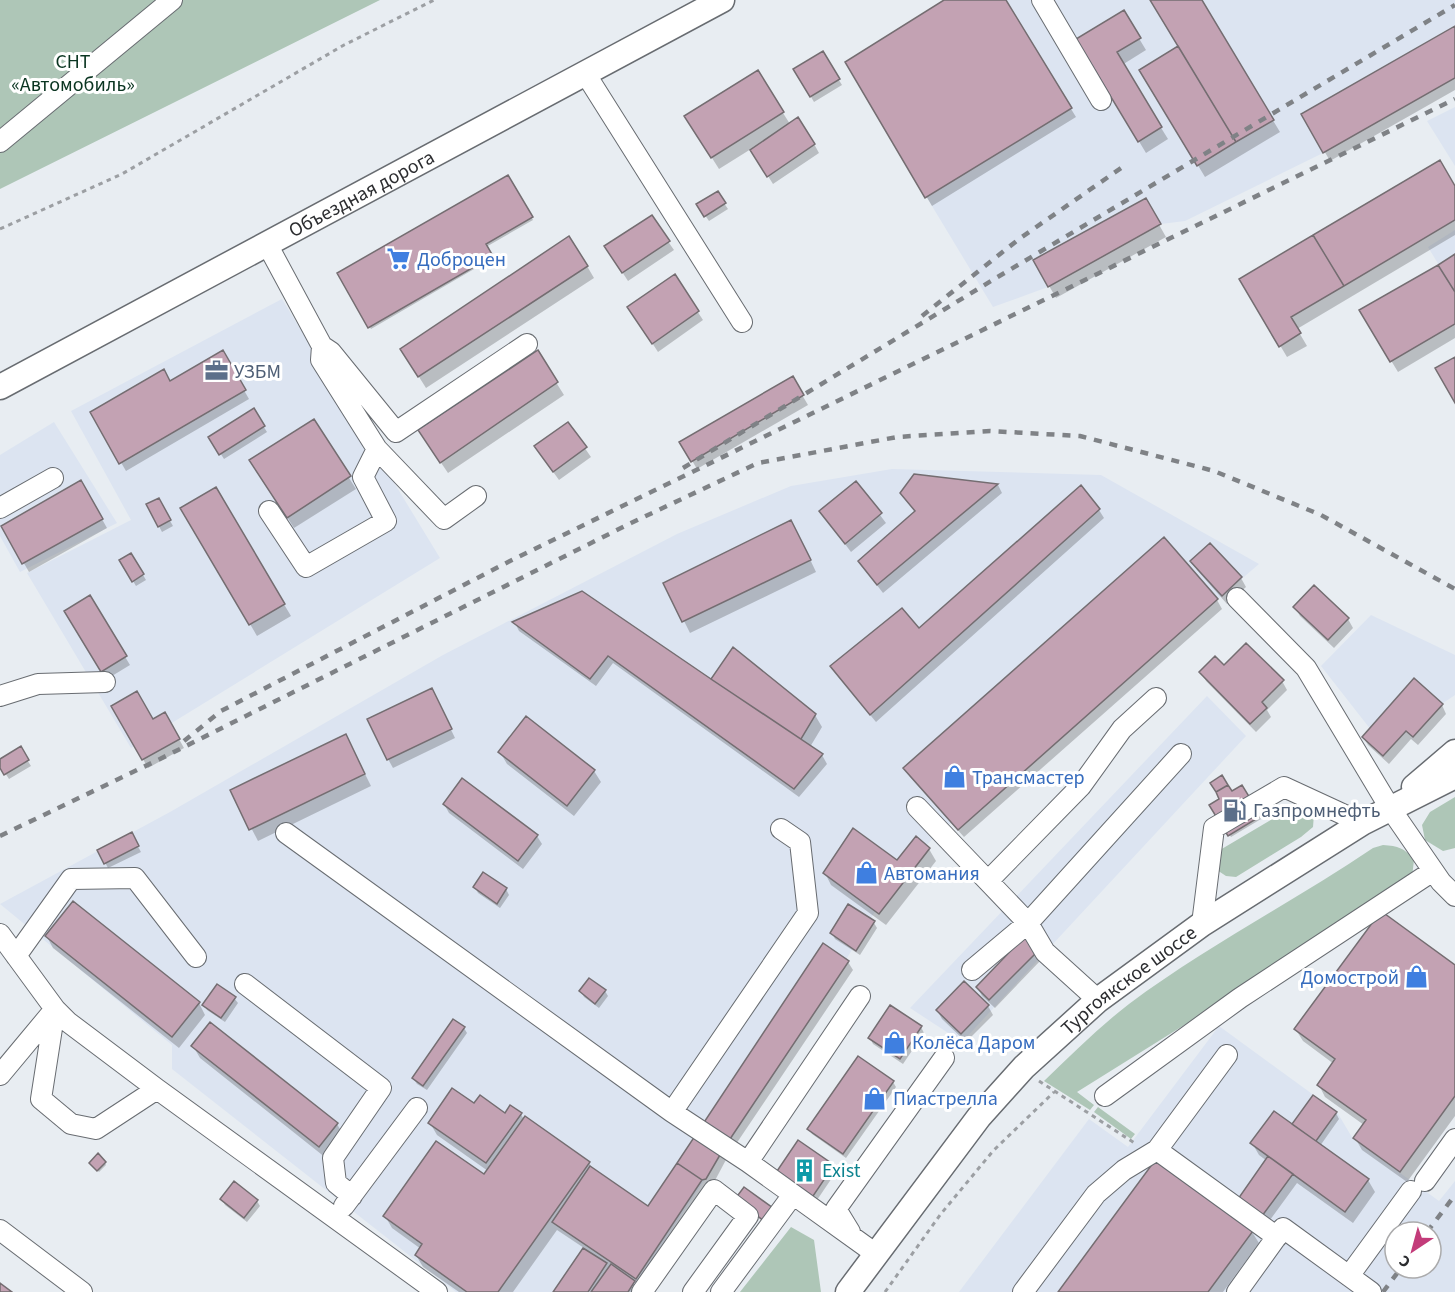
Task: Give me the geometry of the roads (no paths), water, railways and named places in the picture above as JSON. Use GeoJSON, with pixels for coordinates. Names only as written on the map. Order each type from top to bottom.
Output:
{"type":"FeatureCollection","features":[{"type":"Feature","properties":{"kind":"main road","name":"Объездная дорога"},"geometry":{"type":"LineString","coordinates":[[0,387],[722,0]]}},
{"type":"Feature","properties":{"kind":"main road","name":"Тургоякское шоссе"},"geometry":{"type":"LineString","coordinates":[[1390,808],[1455,752]]}},
{"type":"Feature","properties":{"kind":"main road","name":"Тургоякское шоссе"},"geometry":{"type":"LineString","coordinates":[[848,1292],[979,1117],[1024,1067],[1098,1000],[1202,924],[1362,824],[1455,776]]}},
{"type":"Feature","properties":{"kind":"lane"},"geometry":{"type":"LineString","coordinates":[[0,142],[172,0]]}},
{"type":"Feature","properties":{"kind":"lane"},"geometry":{"type":"LineString","coordinates":[[1042,0],[1101,100]]}},
{"type":"Feature","properties":{"kind":"lane"},"geometry":{"type":"LineString","coordinates":[[585,73],[742,322]]}},
{"type":"Feature","properties":{"kind":"lane"},"geometry":{"type":"LineString","coordinates":[[267,244],[322,346],[331,352],[396,432],[527,344]]}},
{"type":"Feature","properties":{"kind":"lane"},"geometry":{"type":"LineString","coordinates":[[322,346],[321,360],[377,449],[444,519],[476,496]]}},
{"type":"Feature","properties":{"kind":"lane"},"geometry":{"type":"LineString","coordinates":[[269,511],[306,567],[386,521],[363,477],[377,449]]}},
{"type":"Feature","properties":{"kind":"lane"},"geometry":{"type":"LineString","coordinates":[[0,508],[53,478]]}},
{"type":"Feature","properties":{"kind":"lane"},"geometry":{"type":"LineString","coordinates":[[1237,598],[1306,668],[1390,808],[1441,882],[1455,896]]}},
{"type":"Feature","properties":{"kind":"lane"},"geometry":{"type":"LineString","coordinates":[[0,696],[38,684],[105,682]]}},
{"type":"Feature","properties":{"kind":"lane"},"geometry":{"type":"LineString","coordinates":[[988,881],[1081,786],[1122,729],[1156,698]]}},
{"type":"Feature","properties":{"kind":"lane"},"geometry":{"type":"LineString","coordinates":[[972,970],[1028,922],[1181,754]]}},
{"type":"Feature","properties":{"kind":"lane"},"geometry":{"type":"LineString","coordinates":[[1202,924],[1214,828],[1284,787],[1362,824]]}},
{"type":"Feature","properties":{"kind":"lane"},"geometry":{"type":"LineString","coordinates":[[917,807],[1028,922],[1045,952],[1098,1000]]}},
{"type":"Feature","properties":{"kind":"lane"},"geometry":{"type":"LineString","coordinates":[[672,1113],[808,913],[800,842],[781,829]]}},
{"type":"Feature","properties":{"kind":"lane"},"geometry":{"type":"LineString","coordinates":[[286,833],[672,1113],[748,1162],[792,1196],[876,1254]]}},
{"type":"Feature","properties":{"kind":"lane"},"geometry":{"type":"LineString","coordinates":[[1104,1096],[1240,998],[1433,871]]}},
{"type":"Feature","properties":{"kind":"lane"},"geometry":{"type":"LineString","coordinates":[[16,956],[71,879],[135,878],[196,957]]}},
{"type":"Feature","properties":{"kind":"lane"},"geometry":{"type":"LineString","coordinates":[[0,934],[55,1009],[68,1022],[437,1292]]}},
{"type":"Feature","properties":{"kind":"lane"},"geometry":{"type":"LineString","coordinates":[[245,984],[381,1088],[333,1158],[336,1184],[352,1196]]}},
{"type":"Feature","properties":{"kind":"lane"},"geometry":{"type":"LineString","coordinates":[[748,1162],[860,996]]}},
{"type":"Feature","properties":{"kind":"lane"},"geometry":{"type":"LineString","coordinates":[[0,1075],[55,1009]]}},
{"type":"Feature","properties":{"kind":"lane"},"geometry":{"type":"LineString","coordinates":[[55,1009],[41,1099],[71,1124],[96,1129],[157,1089]]}},
{"type":"Feature","properties":{"kind":"lane"},"geometry":{"type":"LineString","coordinates":[[1023,1292],[1096,1194],[1124,1170],[1157,1150],[1227,1055]]}},
{"type":"Feature","properties":{"kind":"lane"},"geometry":{"type":"LineString","coordinates":[[855,1239],[836,1209],[944,1058]]}},
{"type":"Feature","properties":{"kind":"lane"},"geometry":{"type":"LineString","coordinates":[[335,1218],[417,1108]]}},
{"type":"Feature","properties":{"kind":"lane"},"geometry":{"type":"LineString","coordinates":[[1349,1276],[1455,1139]]}},
{"type":"Feature","properties":{"kind":"lane"},"geometry":{"type":"LineString","coordinates":[[1157,1150],[1277,1238]]}},
{"type":"Feature","properties":{"kind":"lane"},"geometry":{"type":"LineString","coordinates":[[642,1292],[714,1190],[748,1216],[693,1292]]}},
{"type":"Feature","properties":{"kind":"lane"},"geometry":{"type":"LineString","coordinates":[[721,1292],[792,1196]]}},
{"type":"Feature","properties":{"kind":"lane"},"geometry":{"type":"LineString","coordinates":[[1237,1292],[1283,1228],[1371,1292]]}},
{"type":"Feature","properties":{"kind":"lane"},"geometry":{"type":"LineString","coordinates":[[0,1230],[82,1292]]}},
{"type":"Feature","properties":{"kind":"railway"},"geometry":{"type":"LineString","coordinates":[[683,468],[996,278],[1455,5]]}},
{"type":"Feature","properties":{"kind":"railway"},"geometry":{"type":"LineString","coordinates":[[184,741],[221,711],[510,561],[1455,99]]}},
{"type":"Feature","properties":{"kind":"railway"},"geometry":{"type":"LineString","coordinates":[[922,316],[1019,239],[1124,166]]}},
{"type":"Feature","properties":{"kind":"railway"},"geometry":{"type":"LineString","coordinates":[[0,836],[160,759],[631,523],[758,463],[897,437],[990,431],[1080,436],[1214,471],[1321,515],[1455,589]]}},
{"type":"Feature","properties":{"kind":"railway"},"geometry":{"type":"LineString","coordinates":[[1436,1220],[1455,1195]]}},
{"type":"Feature","properties":{"kind":"railway"},"geometry":{"type":"LineString","coordinates":[[1383,1292],[1392,1280]]}},
{"type":"Feature","properties":{"kind":"place","name":"Доброцен"},"geometry":{"type":"Point","coordinates":[399,259]}},
{"type":"Feature","properties":{"kind":"place","name":"УЗБМ"},"geometry":{"type":"Point","coordinates":[216,371]}},
{"type":"Feature","properties":{"kind":"place","name":"Трансмастер"},"geometry":{"type":"Point","coordinates":[954,777]}},
{"type":"Feature","properties":{"kind":"place","name":"Газпромнефть"},"geometry":{"type":"Point","coordinates":[1235,810]}},
{"type":"Feature","properties":{"kind":"place","name":"Автомания"},"geometry":{"type":"Point","coordinates":[866,873]}},
{"type":"Feature","properties":{"kind":"place","name":"Домострой"},"geometry":{"type":"Point","coordinates":[1417,977]}},
{"type":"Feature","properties":{"kind":"place","name":"Колёса Даром"},"geometry":{"type":"Point","coordinates":[894,1042]}},
{"type":"Feature","properties":{"kind":"place","name":"Пиастрелла"},"geometry":{"type":"Point","coordinates":[875,1098]}},
{"type":"Feature","properties":{"kind":"place","name":"Exist"},"geometry":{"type":"Point","coordinates":[804,1170]}},
{"type":"Feature","properties":{"kind":"park label","name":"СНТ «Автомобиль»"},"geometry":{"type":"Point","coordinates":[73,72]}}]}
